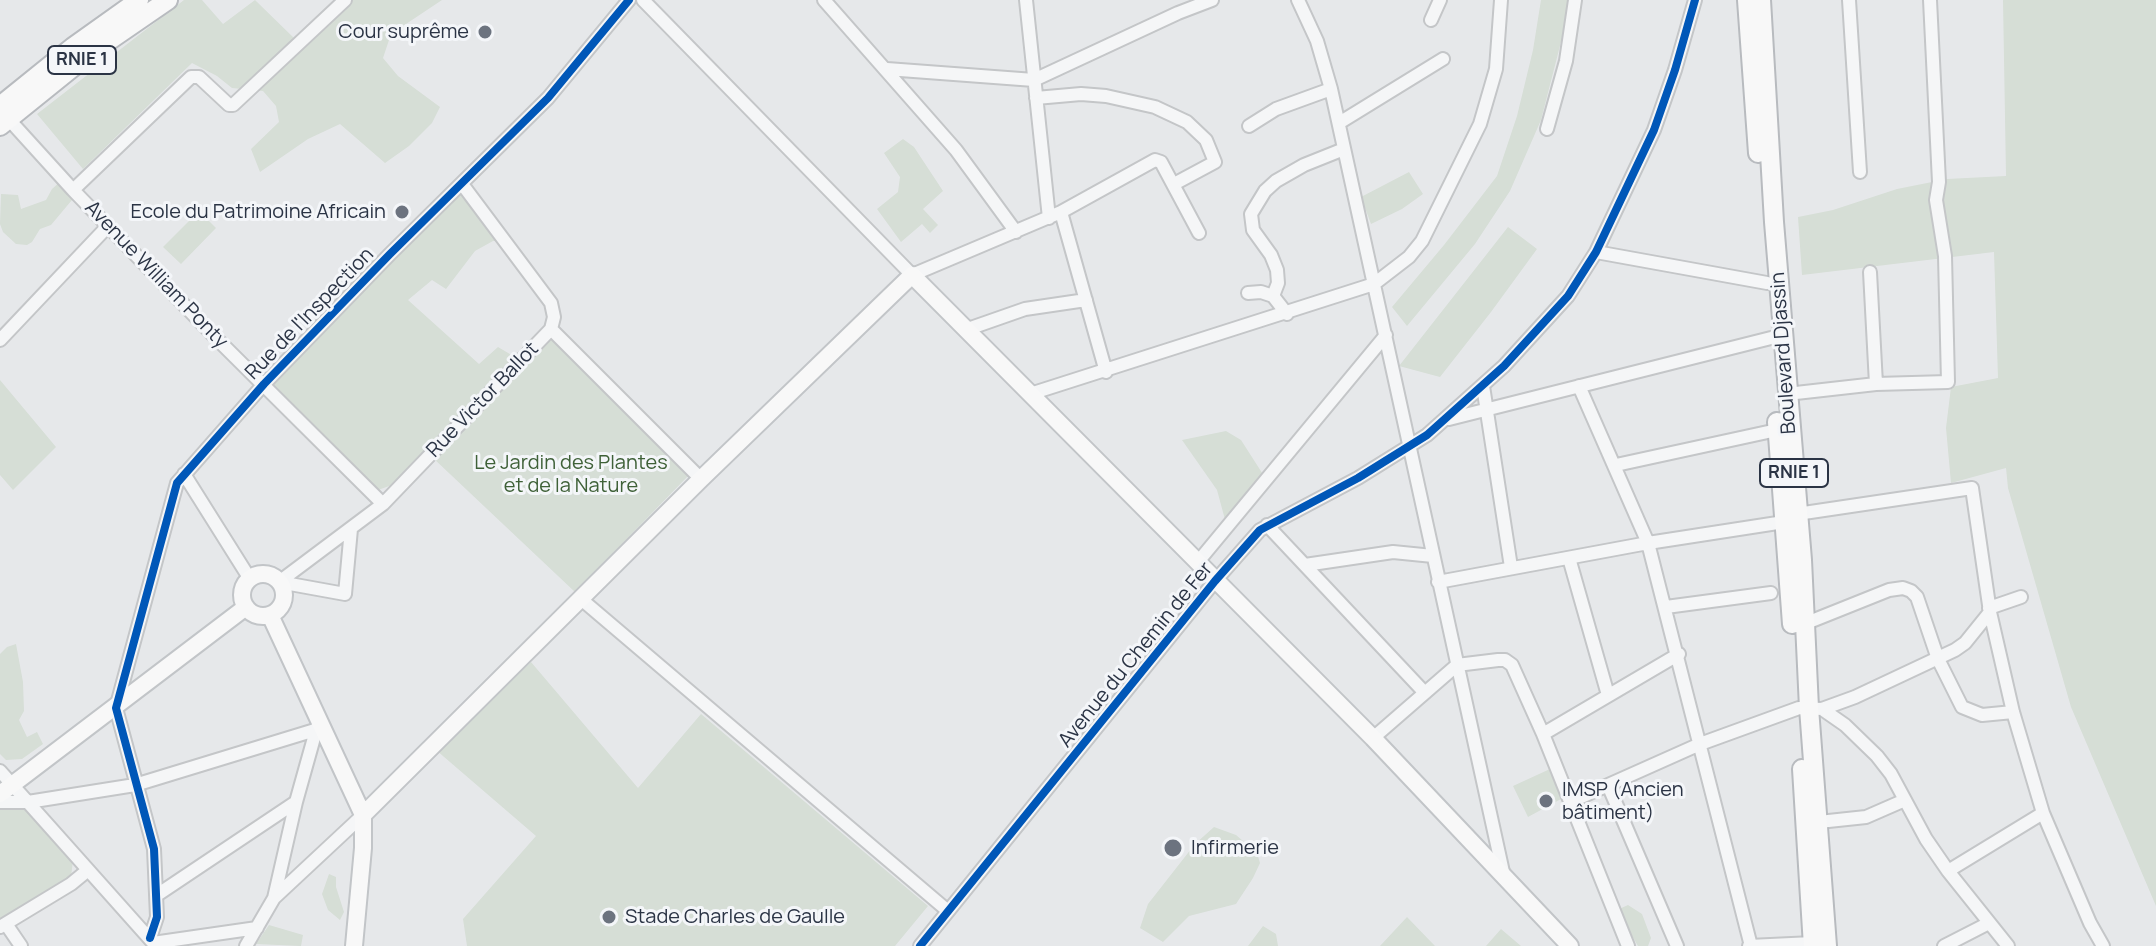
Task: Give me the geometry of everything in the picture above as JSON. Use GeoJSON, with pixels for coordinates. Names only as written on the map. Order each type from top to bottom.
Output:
{"type":"FeatureCollection","features":[{"type":"Feature","properties":{"kind":"highway","name":"RNIE 1"},"geometry":{"type":"LineString","coordinates":[[2,115],[73,47],[139,0]]}},
{"type":"Feature","properties":{"kind":"highway","name":"RNIE 1"},"geometry":{"type":"LineString","coordinates":[[2,115],[168,0]]}},
{"type":"Feature","properties":{"kind":"highway","name":"Boulevard Djassin"},"geometry":{"type":"LineString","coordinates":[[1747,0],[1777,430],[1804,624],[1819,822],[1818,945]]}},
{"type":"Feature","properties":{"kind":"highway","name":"Boulevard Djassin"},"geometry":{"type":"LineString","coordinates":[[1761,0],[1787,394],[1791,518],[1810,708],[1818,945]]}},
{"type":"Feature","properties":{"kind":"main road"},"geometry":{"type":"LineString","coordinates":[[363,815],[701,479],[912,275],[1373,738],[1570,946]]}},
{"type":"Feature","properties":{"kind":"main road"},"geometry":{"type":"LineString","coordinates":[[267,575],[279,582],[284,591],[278,610],[270,615],[256,615],[246,607],[243,592],[250,579],[267,575]]}},
{"type":"Feature","properties":{"kind":"main road"},"geometry":{"type":"LineString","coordinates":[[6,789],[246,607]]}},
{"type":"Feature","properties":{"kind":"main road"},"geometry":{"type":"LineString","coordinates":[[270,615],[318,726],[363,815],[354,946]]}},
{"type":"Feature","properties":{"kind":"street"},"geometry":{"type":"LineString","coordinates":[[73,190],[191,77],[199,77],[229,105],[233,105],[345,0]]}},
{"type":"Feature","properties":{"kind":"street","name":"Rue de l'Inspection"},"geometry":{"type":"LineString","coordinates":[[116,708],[176,487],[184,474],[264,384],[548,98],[629,0]]}},
{"type":"Feature","properties":{"kind":"street"},"geometry":{"type":"LineString","coordinates":[[643,0],[912,275],[1055,215],[1155,160],[1161,162],[1199,233]]}},
{"type":"Feature","properties":{"kind":"street"},"geometry":{"type":"LineString","coordinates":[[843,0],[827,4],[956,150],[1016,232]]}},
{"type":"Feature","properties":{"kind":"street"},"geometry":{"type":"LineString","coordinates":[[1026,0],[1036,98],[1055,215],[1086,300],[1106,372]]}},
{"type":"Feature","properties":{"kind":"street"},"geometry":{"type":"LineString","coordinates":[[887,69],[1034,80],[1212,0]]}},
{"type":"Feature","properties":{"kind":"street"},"geometry":{"type":"LineString","coordinates":[[1298,0],[1317,41],[1339,123],[1503,872]]}},
{"type":"Feature","properties":{"kind":"street"},"geometry":{"type":"LineString","coordinates":[[1431,20],[1440,0]]}},
{"type":"Feature","properties":{"kind":"street"},"geometry":{"type":"LineString","coordinates":[[1030,394],[1374,284],[1409,257],[1422,241],[1480,124],[1496,69],[1501,0]]}},
{"type":"Feature","properties":{"kind":"street"},"geometry":{"type":"LineString","coordinates":[[1547,129],[1566,61],[1575,0]]}},
{"type":"Feature","properties":{"kind":"street","name":"Avenue du Chemin de Fer"},"geometry":{"type":"LineString","coordinates":[[920,946],[1215,581],[1267,525],[1409,448],[1446,420],[1483,386],[1568,296],[1596,252],[1654,130],[1695,0]]}},
{"type":"Feature","properties":{"kind":"street"},"geometry":{"type":"LineString","coordinates":[[1849,0],[1860,172]]}},
{"type":"Feature","properties":{"kind":"street"},"geometry":{"type":"LineString","coordinates":[[1787,394],[1876,384],[1948,382],[1945,256],[1936,200],[1939,182],[1930,0]]}},
{"type":"Feature","properties":{"kind":"street"},"geometry":{"type":"LineString","coordinates":[[1339,123],[1443,59]]}},
{"type":"Feature","properties":{"kind":"street"},"geometry":{"type":"LineString","coordinates":[[1249,126],[1276,109],[1331,89]]}},
{"type":"Feature","properties":{"kind":"street"},"geometry":{"type":"LineString","coordinates":[[1036,98],[1081,94],[1106,96],[1155,107],[1187,122],[1206,140],[1215,162],[1174,184]]}},
{"type":"Feature","properties":{"kind":"street","name":"Avenue William Ponty"},"geometry":{"type":"LineString","coordinates":[[2,115],[383,504]]}},
{"type":"Feature","properties":{"kind":"street"},"geometry":{"type":"LineString","coordinates":[[1273,296],[1278,283],[1277,270],[1271,255],[1253,230],[1251,214],[1265,191],[1276,181],[1304,165],[1344,149]]}},
{"type":"Feature","properties":{"kind":"street","name":"Rue Victor Ballot"},"geometry":{"type":"LineString","coordinates":[[279,582],[383,504],[551,329],[553,310],[546,295],[462,184]]}},
{"type":"Feature","properties":{"kind":"street"},"geometry":{"type":"LineString","coordinates":[[0,340],[108,226]]}},
{"type":"Feature","properties":{"kind":"street"},"geometry":{"type":"LineString","coordinates":[[1596,252],[1767,283]]}},
{"type":"Feature","properties":{"kind":"street"},"geometry":{"type":"LineString","coordinates":[[1870,272],[1876,384]]}},
{"type":"Feature","properties":{"kind":"street"},"geometry":{"type":"LineString","coordinates":[[1248,293],[1261,292],[1273,296],[1287,314]]}},
{"type":"Feature","properties":{"kind":"street"},"geometry":{"type":"LineString","coordinates":[[965,330],[1025,309],[1086,300]]}},
{"type":"Feature","properties":{"kind":"street"},"geometry":{"type":"LineString","coordinates":[[551,329],[701,479]]}},
{"type":"Feature","properties":{"kind":"street"},"geometry":{"type":"LineString","coordinates":[[1197,563],[1386,335]]}},
{"type":"Feature","properties":{"kind":"street"},"geometry":{"type":"LineString","coordinates":[[1446,420],[1771,338]]}},
{"type":"Feature","properties":{"kind":"street"},"geometry":{"type":"LineString","coordinates":[[1483,386],[1511,567]]}},
{"type":"Feature","properties":{"kind":"street"},"geometry":{"type":"LineString","coordinates":[[1579,386],[1648,543],[1679,654],[1750,946],[1818,945]]}},
{"type":"Feature","properties":{"kind":"street"},"geometry":{"type":"LineString","coordinates":[[1616,465],[1777,430]]}},
{"type":"Feature","properties":{"kind":"street"},"geometry":{"type":"LineString","coordinates":[[184,474],[250,579]]}},
{"type":"Feature","properties":{"kind":"street"},"geometry":{"type":"LineString","coordinates":[[1438,582],[1972,488],[1989,610],[2013,712],[2043,813],[2079,900],[2103,946]]}},
{"type":"Feature","properties":{"kind":"street"},"geometry":{"type":"LineString","coordinates":[[1267,525],[1425,693]]}},
{"type":"Feature","properties":{"kind":"street"},"geometry":{"type":"LineString","coordinates":[[279,582],[345,594],[351,529]]}},
{"type":"Feature","properties":{"kind":"street"},"geometry":{"type":"LineString","coordinates":[[1305,565],[1393,552],[1433,556]]}},
{"type":"Feature","properties":{"kind":"street"},"geometry":{"type":"LineString","coordinates":[[1569,558],[1608,695]]}},
{"type":"Feature","properties":{"kind":"street"},"geometry":{"type":"LineString","coordinates":[[1804,624],[1889,590],[1903,588],[1917,597],[1938,659],[1962,707],[1982,715],[2013,712]]}},
{"type":"Feature","properties":{"kind":"street"},"geometry":{"type":"LineString","coordinates":[[1666,607],[1771,593]]}},
{"type":"Feature","properties":{"kind":"street"},"geometry":{"type":"LineString","coordinates":[[1570,802],[1700,744],[1810,708],[1855,697],[1938,659],[1965,643],[1989,610],[2021,597]]}},
{"type":"Feature","properties":{"kind":"street"},"geometry":{"type":"LineString","coordinates":[[581,599],[948,911]]}},
{"type":"Feature","properties":{"kind":"street"},"geometry":{"type":"LineString","coordinates":[[1543,734],[1679,654]]}},
{"type":"Feature","properties":{"kind":"street"},"geometry":{"type":"LineString","coordinates":[[1373,738],[1457,665],[1498,660],[1512,665],[1628,946]]}},
{"type":"Feature","properties":{"kind":"street"},"geometry":{"type":"LineString","coordinates":[[116,708],[154,849],[157,917],[153,942]]}},
{"type":"Feature","properties":{"kind":"street"},"geometry":{"type":"LineString","coordinates":[[1810,708],[1845,725],[1877,756],[1891,774],[1948,871],[2008,946]]}},
{"type":"Feature","properties":{"kind":"street"},"geometry":{"type":"LineString","coordinates":[[0,802],[28,802],[135,785],[318,726]]}},
{"type":"Feature","properties":{"kind":"street"},"geometry":{"type":"LineString","coordinates":[[246,946],[274,898],[296,802],[318,726]]}},
{"type":"Feature","properties":{"kind":"street"},"geometry":{"type":"LineString","coordinates":[[0,771],[6,789],[28,802],[153,942]]}},
{"type":"Feature","properties":{"kind":"street"},"geometry":{"type":"LineString","coordinates":[[1608,785],[1677,946]]}},
{"type":"Feature","properties":{"kind":"street"},"geometry":{"type":"LineString","coordinates":[[1819,822],[1866,817],[1905,800]]}},
{"type":"Feature","properties":{"kind":"street"},"geometry":{"type":"LineString","coordinates":[[157,895],[296,802]]}},
{"type":"Feature","properties":{"kind":"street"},"geometry":{"type":"LineString","coordinates":[[1948,871],[2043,813]]}},
{"type":"Feature","properties":{"kind":"street"},"geometry":{"type":"LineString","coordinates":[[274,898],[363,815]]}},
{"type":"Feature","properties":{"kind":"street"},"geometry":{"type":"LineString","coordinates":[[21,946],[3,926],[88,870]]}},
{"type":"Feature","properties":{"kind":"street"},"geometry":{"type":"LineString","coordinates":[[1944,946],[1989,923]]}},
{"type":"Feature","properties":{"kind":"street"},"geometry":{"type":"LineString","coordinates":[[153,942],[257,928]]}},
{"type":"Feature","properties":{"kind":"green space"},"geometry":{"type":"Polygon","coordinates":[[[184,0],[202,0],[223,24],[255,0],[295,39],[334,0],[442,0],[391,34],[383,58],[398,76],[440,107],[432,123],[409,146],[385,163],[340,124],[308,139],[260,172],[251,149],[279,122],[276,106],[263,91],[232,88],[192,63],[83,169],[37,114],[184,0]]]}},
{"type":"Feature","properties":{"kind":"green space"},"geometry":{"type":"Polygon","coordinates":[[[1541,0],[1568,0],[1563,34],[1541,120],[1510,191],[1475,244],[1407,326],[1392,307],[1497,176],[1517,116],[1541,0]]]}},
{"type":"Feature","properties":{"kind":"green space"},"geometry":{"type":"Polygon","coordinates":[[[2003,0],[2156,0],[2156,906],[2071,707],[2008,488],[2006,468],[1951,483],[1946,428],[1951,387],[1998,378],[1994,252],[1802,275],[1798,217],[1833,210],[1897,189],[1947,179],[2006,176],[2003,0]]]}},
{"type":"Feature","properties":{"kind":"green space"},"geometry":{"type":"Polygon","coordinates":[[[903,139],[914,147],[943,191],[923,209],[938,225],[930,233],[922,224],[901,242],[877,209],[898,192],[900,177],[884,153],[903,139]]]}},
{"type":"Feature","properties":{"kind":"green space"},"geometry":{"type":"Polygon","coordinates":[[[1409,172],[1423,194],[1402,209],[1371,224],[1361,197],[1409,172]]]}},
{"type":"Feature","properties":{"kind":"green space"},"geometry":{"type":"Polygon","coordinates":[[[61,181],[77,194],[51,225],[40,229],[32,242],[16,244],[3,232],[0,224],[1,194],[18,195],[21,209],[46,200],[61,181]]]}},
{"type":"Feature","properties":{"kind":"green space","name":"Le Jardin des Plantes et de la Nature"},"geometry":{"type":"Polygon","coordinates":[[[462,184],[505,241],[493,241],[475,251],[446,289],[432,280],[408,300],[479,364],[498,347],[520,360],[406,480],[378,490],[264,384],[462,184]]]}},
{"type":"Feature","properties":{"kind":"green space"},"geometry":{"type":"Polygon","coordinates":[[[199,211],[216,228],[181,264],[163,247],[199,211]]]}},
{"type":"Feature","properties":{"kind":"green space"},"geometry":{"type":"Polygon","coordinates":[[[1508,227],[1537,249],[1491,312],[1440,377],[1399,366],[1508,227]]]}},
{"type":"Feature","properties":{"kind":"green space","name":"Le Jardin des Plantes et de la Nature"},"geometry":{"type":"Polygon","coordinates":[[[550,336],[690,474],[575,592],[433,458],[550,336]]]}},
{"type":"Feature","properties":{"kind":"green space"},"geometry":{"type":"Polygon","coordinates":[[[0,380],[56,447],[13,490],[0,475],[0,380]]]}},
{"type":"Feature","properties":{"kind":"green space"},"geometry":{"type":"Polygon","coordinates":[[[1226,431],[1241,440],[1266,479],[1227,527],[1217,490],[1182,440],[1226,431]]]}},
{"type":"Feature","properties":{"kind":"green space"},"geometry":{"type":"Polygon","coordinates":[[[16,644],[23,682],[24,711],[19,720],[27,737],[37,732],[43,744],[22,759],[6,760],[0,754],[0,654],[16,644]]]}},
{"type":"Feature","properties":{"kind":"green space"},"geometry":{"type":"Polygon","coordinates":[[[531,662],[638,788],[701,714],[928,906],[895,946],[467,946],[463,919],[536,836],[436,750],[531,662]]]}},
{"type":"Feature","properties":{"kind":"green space"},"geometry":{"type":"Polygon","coordinates":[[[1550,769],[1561,799],[1528,817],[1513,786],[1550,769]]]}},
{"type":"Feature","properties":{"kind":"green space"},"geometry":{"type":"Polygon","coordinates":[[[0,805],[24,806],[73,860],[71,877],[0,921],[0,805]]]}},
{"type":"Feature","properties":{"kind":"green space"},"geometry":{"type":"Polygon","coordinates":[[[1214,827],[1236,835],[1257,853],[1260,863],[1236,904],[1189,916],[1163,942],[1140,928],[1148,904],[1195,844],[1214,827]]]}},
{"type":"Feature","properties":{"kind":"green space"},"geometry":{"type":"Polygon","coordinates":[[[329,874],[336,877],[344,912],[340,920],[328,910],[322,894],[329,874]]]}},
{"type":"Feature","properties":{"kind":"green space"},"geometry":{"type":"Polygon","coordinates":[[[1628,905],[1642,914],[1651,938],[1648,946],[1638,946],[1617,910],[1628,905]]]}},
{"type":"Feature","properties":{"kind":"green space"},"geometry":{"type":"Polygon","coordinates":[[[1407,917],[1435,946],[1380,946],[1407,917]]]}},
{"type":"Feature","properties":{"kind":"green space"},"geometry":{"type":"Polygon","coordinates":[[[269,925],[303,935],[301,946],[256,944],[269,925]]]}},
{"type":"Feature","properties":{"kind":"green space"},"geometry":{"type":"Polygon","coordinates":[[[1263,926],[1276,934],[1278,946],[1248,946],[1263,926]]]}},
{"type":"Feature","properties":{"kind":"green space"},"geometry":{"type":"Polygon","coordinates":[[[1501,929],[1521,946],[1486,946],[1501,929]]]}},
{"type":"Feature","properties":{"kind":"cycle path"},"geometry":{"type":"LineString","coordinates":[[150,938],[157,917],[154,849],[116,708],[177,483],[264,384],[548,98],[629,0]]}},
{"type":"Feature","properties":{"kind":"cycle path"},"geometry":{"type":"LineString","coordinates":[[920,946],[1215,581],[1260,530],[1358,478],[1427,435],[1504,366],[1568,296],[1596,252],[1654,130],[1695,0]]}},
{"type":"Feature","properties":{"kind":"place","name":"Cour suprême"},"geometry":{"type":"Point","coordinates":[485,32]}},
{"type":"Feature","properties":{"kind":"place","name":"Ecole du Patrimoine Africain"},"geometry":{"type":"Point","coordinates":[402,212]}},
{"type":"Feature","properties":{"kind":"place","name":"IMSP (Ancien bâtiment)"},"geometry":{"type":"Point","coordinates":[1546,801]}},
{"type":"Feature","properties":{"kind":"place","name":"Infirmerie"},"geometry":{"type":"Point","coordinates":[1173,848]}},
{"type":"Feature","properties":{"kind":"place","name":"Stade Charles de Gaulle"},"geometry":{"type":"Point","coordinates":[609,917]}}]}
